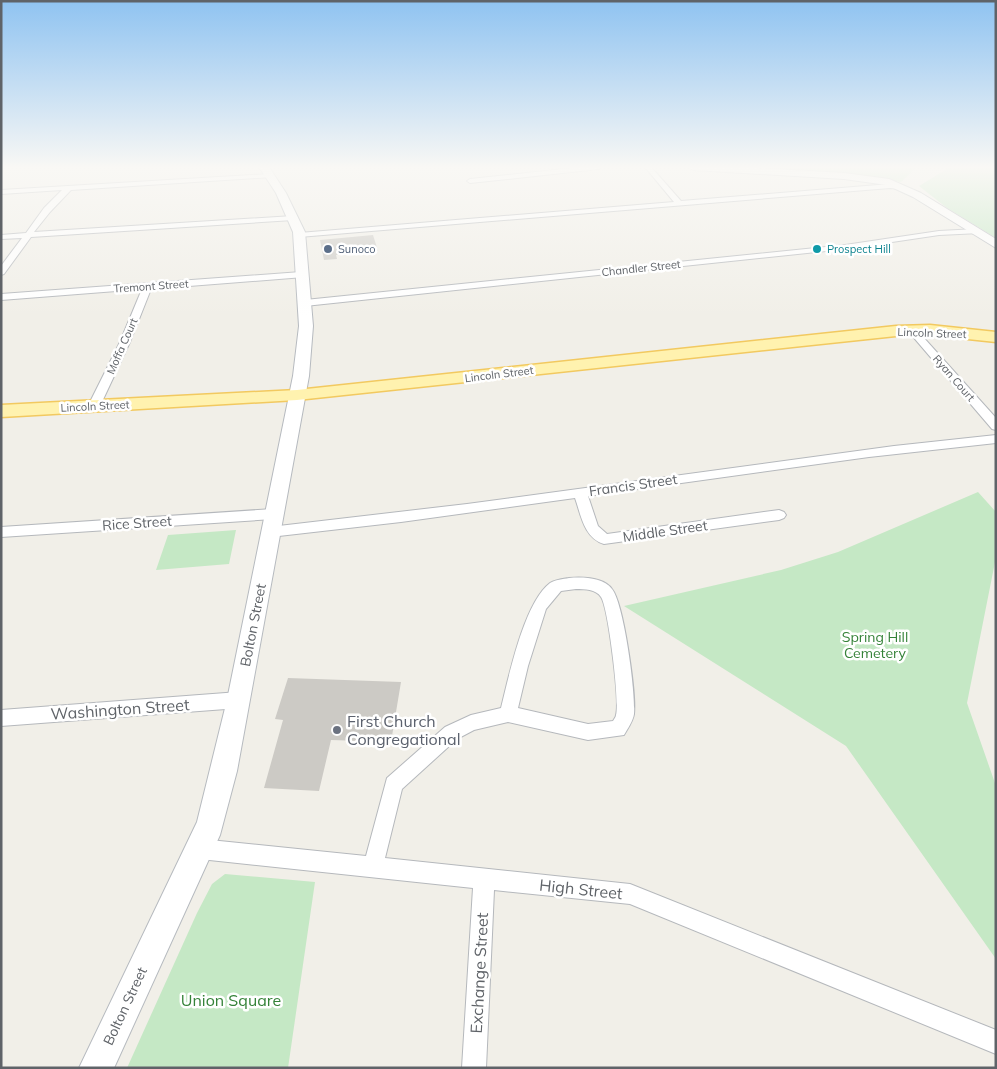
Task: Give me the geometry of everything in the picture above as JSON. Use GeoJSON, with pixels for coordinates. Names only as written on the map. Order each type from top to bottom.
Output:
{"type":"FeatureCollection","features":[{"type":"Feature","properties":{"kind":"main road","name":"Bolton Street"},"geometry":{"type":"LineString","coordinates":[[96,1068],[200,849],[210,825],[224,771],[305,350],[305,303],[296,226],[291,217]]}},
{"type":"Feature","properties":{"kind":"main road"},"geometry":{"type":"LineString","coordinates":[[953,217],[996,244]]}},
{"type":"Feature","properties":{"kind":"main road","name":"Lincoln Street"},"geometry":{"type":"LineString","coordinates":[[1,411],[297,395],[912,330],[996,337]]}},
{"type":"Feature","properties":{"kind":"street"},"geometry":{"type":"LineString","coordinates":[[1,272],[42,217]]}},
{"type":"Feature","properties":{"kind":"street"},"geometry":{"type":"LineString","coordinates":[[1,237],[296,226],[455,217]]}},
{"type":"Feature","properties":{"kind":"street","name":"Chandler Street"},"geometry":{"type":"LineString","coordinates":[[305,303],[845,247],[939,233],[977,231]]}},
{"type":"Feature","properties":{"kind":"street","name":"Tremont Street"},"geometry":{"type":"LineString","coordinates":[[1,297],[301,275]]}},
{"type":"Feature","properties":{"kind":"street","name":"Moffa Court"},"geometry":{"type":"LineString","coordinates":[[94,406],[125,342],[148,286]]}},
{"type":"Feature","properties":{"kind":"street","name":"Ryan Court"},"geometry":{"type":"LineString","coordinates":[[912,330],[996,426]]}},
{"type":"Feature","properties":{"kind":"street","name":"Francis Street"},"geometry":{"type":"LineString","coordinates":[[272,523],[446,512],[873,452],[996,439]]}},
{"type":"Feature","properties":{"kind":"street","name":"Middle Street"},"geometry":{"type":"LineString","coordinates":[[580,492],[592,528],[604,540],[779,515]]}},
{"type":"Feature","properties":{"kind":"street","name":"Rice Street"},"geometry":{"type":"LineString","coordinates":[[1,532],[272,523]]}},
{"type":"Feature","properties":{"kind":"street"},"geometry":{"type":"LineString","coordinates":[[373,867],[394,784],[452,733],[471,723],[508,714],[588,732],[618,729],[626,715],[622,668],[610,595],[600,586],[558,586],[539,606],[520,666],[508,714]]}},
{"type":"Feature","properties":{"kind":"street","name":"Washington Street"},"geometry":{"type":"LineString","coordinates":[[2,720],[239,700]]}},
{"type":"Feature","properties":{"kind":"street","name":"High Street"},"geometry":{"type":"LineString","coordinates":[[200,849],[630,894],[996,1042]]}},
{"type":"Feature","properties":{"kind":"street","name":"Exchange Street"},"geometry":{"type":"LineString","coordinates":[[474,1068],[484,879]]}},
{"type":"Feature","properties":{"kind":"green space"},"geometry":{"type":"Polygon","coordinates":[[[962,217],[996,217],[996,238],[962,217]]]}},
{"type":"Feature","properties":{"kind":"green space","name":"Spring Hill Cemetery"},"geometry":{"type":"Polygon","coordinates":[[[978,492],[996,512],[996,557],[967,703],[996,786],[996,959],[846,746],[624,606],[781,570],[838,552],[978,492]]]}},
{"type":"Feature","properties":{"kind":"green space"},"geometry":{"type":"Polygon","coordinates":[[[236,530],[229,564],[156,570],[168,535],[236,530]]]}},
{"type":"Feature","properties":{"kind":"green space","name":"Union Square"},"geometry":{"type":"Polygon","coordinates":[[[225,874],[315,882],[288,1068],[127,1068],[197,913],[212,884],[225,874]]]}},
{"type":"Feature","properties":{"kind":"building"},"geometry":{"type":"Polygon","coordinates":[[[373,235],[378,251],[336,255],[337,259],[324,260],[320,240],[373,235]]]}},
{"type":"Feature","properties":{"kind":"building","name":"First Church Congregational"},"geometry":{"type":"Polygon","coordinates":[[[288,678],[401,682],[391,742],[331,740],[319,791],[264,788],[283,720],[275,719],[288,678]]]}},
{"type":"Feature","properties":{"kind":"place","name":"Sunoco"},"geometry":{"type":"Point","coordinates":[328,249]}},
{"type":"Feature","properties":{"kind":"place","name":"Prospect Hill"},"geometry":{"type":"Point","coordinates":[817,249]}},
{"type":"Feature","properties":{"kind":"place","name":"First Church Congregational"},"geometry":{"type":"Point","coordinates":[337,730]}}]}
